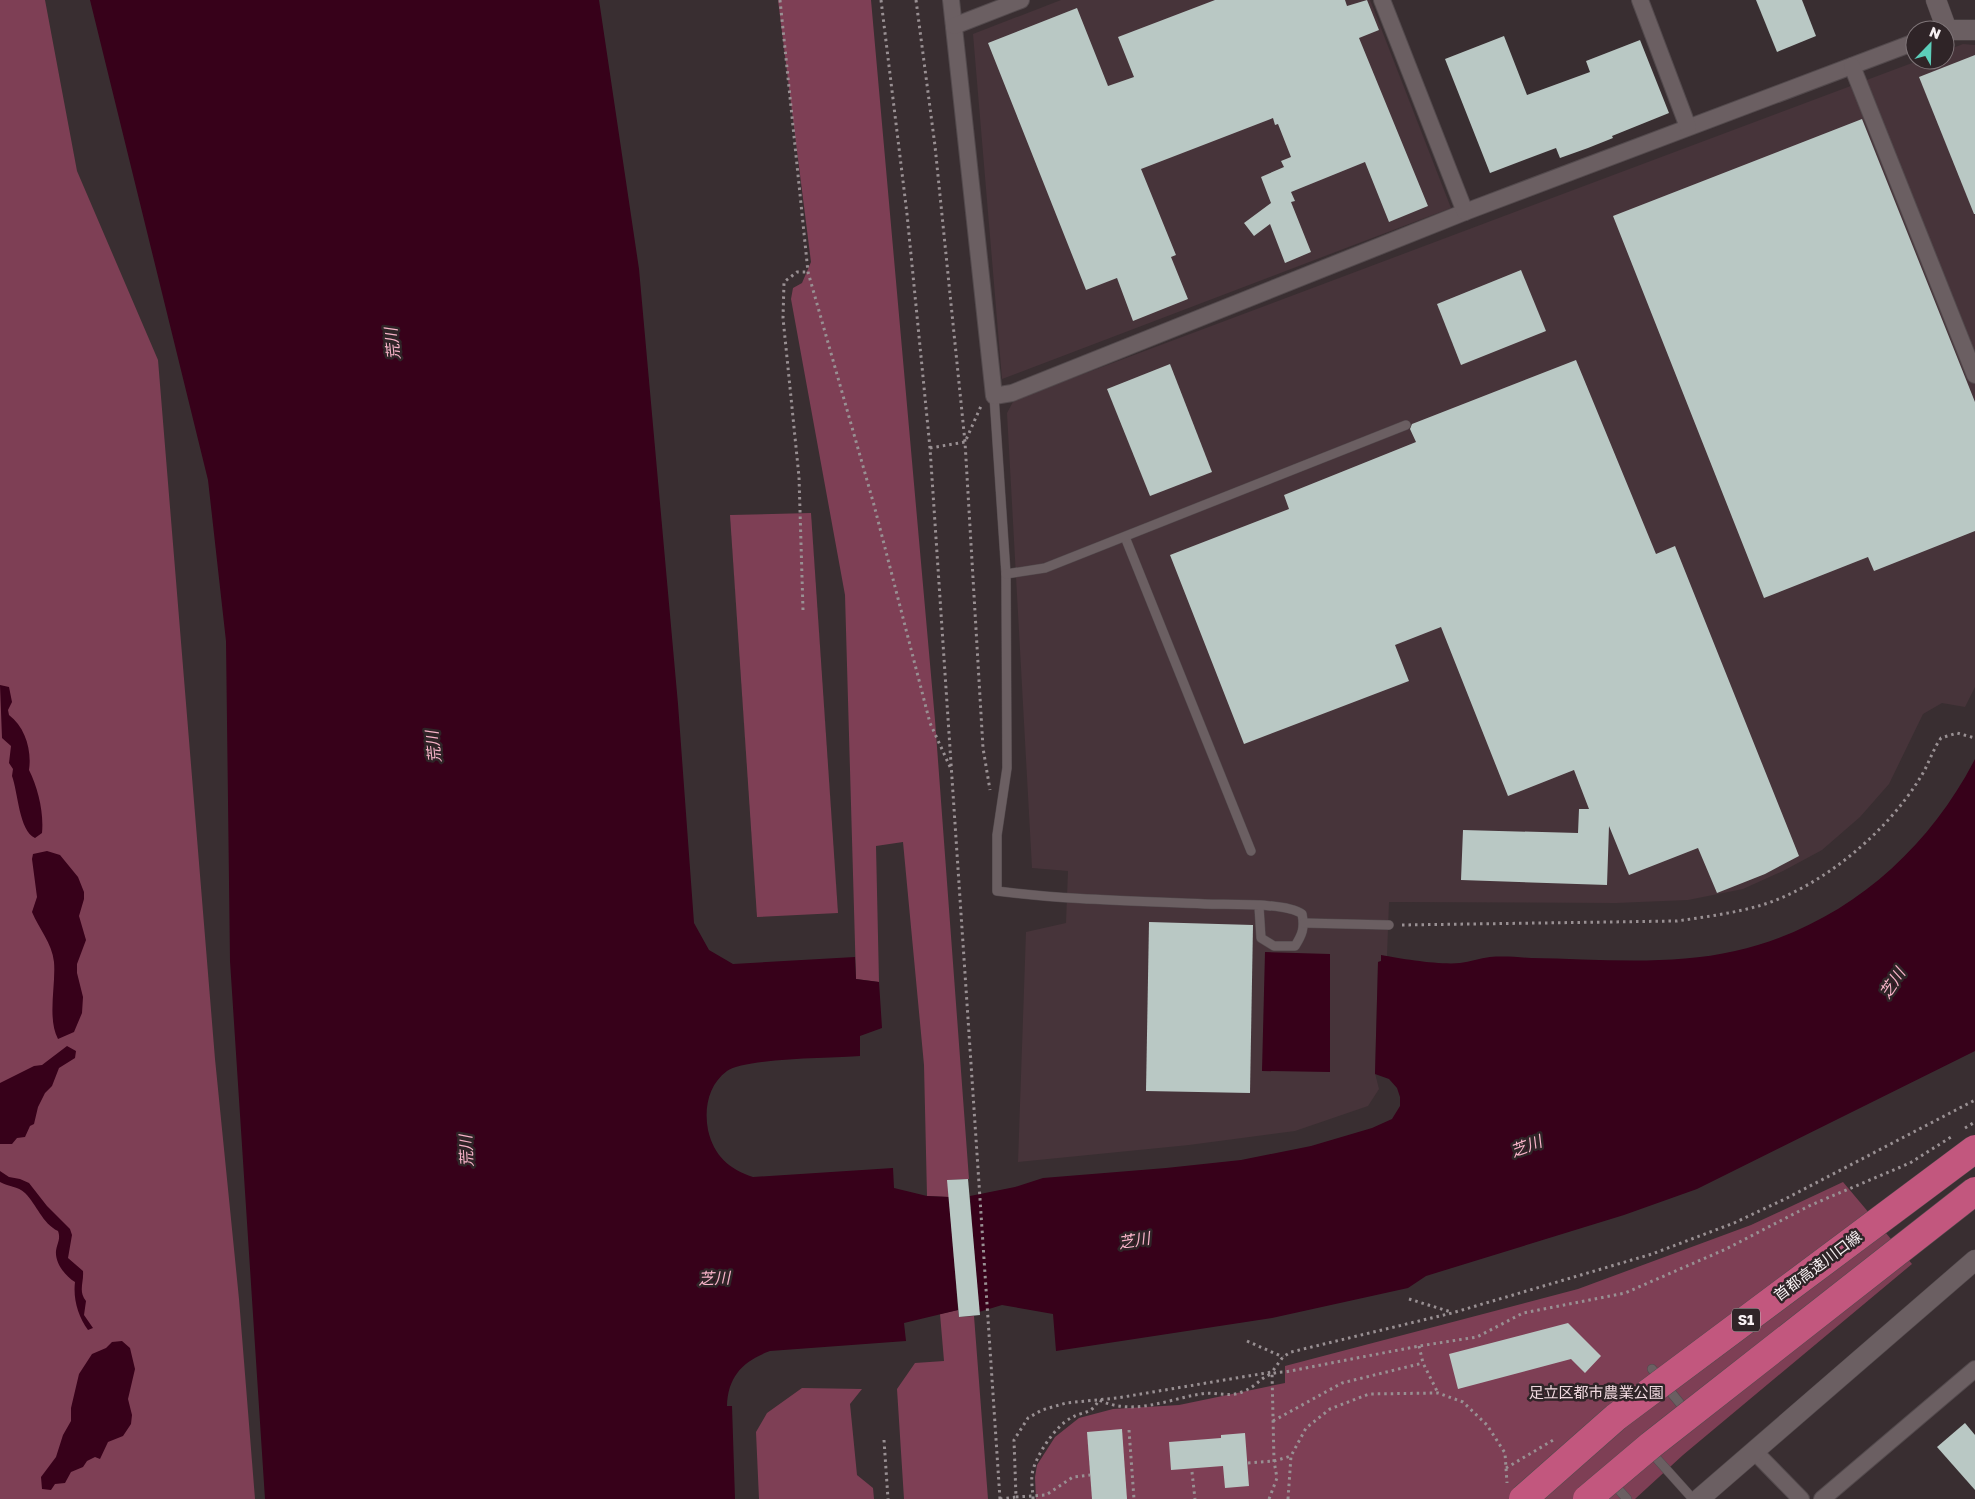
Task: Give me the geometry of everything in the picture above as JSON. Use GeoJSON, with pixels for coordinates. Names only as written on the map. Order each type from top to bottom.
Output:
{"type":"FeatureCollection","features":[{"type":"Feature","properties":{"kind":"highway","name":"首都高速川口線"},"geometry":{"type":"LineString","coordinates":[[1515,1493],[1968,1154]]}},
{"type":"Feature","properties":{"kind":"highway"},"geometry":{"type":"LineString","coordinates":[[1550,1499],[1646,1416],[1883,1235],[1968,1154]]}},
{"type":"Feature","properties":{"kind":"highway","name":"S1"},"geometry":{"type":"LineString","coordinates":[[1587,1499],[1651,1445],[1975,1191]]}},
{"type":"Feature","properties":{"kind":"street"},"geometry":{"type":"LineString","coordinates":[[951,0],[989,399],[1012,393],[1465,212],[1905,46]]}},
{"type":"Feature","properties":{"kind":"street"},"geometry":{"type":"LineString","coordinates":[[954,26],[1021,0]]}},
{"type":"Feature","properties":{"kind":"street"},"geometry":{"type":"LineString","coordinates":[[1382,0],[1465,212]]}},
{"type":"Feature","properties":{"kind":"street"},"geometry":{"type":"LineString","coordinates":[[1640,0],[1688,127]]}},
{"type":"Feature","properties":{"kind":"street"},"geometry":{"type":"LineString","coordinates":[[1936,0],[1943,20]]}},
{"type":"Feature","properties":{"kind":"street"},"geometry":{"type":"LineString","coordinates":[[1955,30],[1975,30]]}},
{"type":"Feature","properties":{"kind":"street"},"geometry":{"type":"LineString","coordinates":[[1852,66],[1975,375]]}},
{"type":"Feature","properties":{"kind":"street"},"geometry":{"type":"LineString","coordinates":[[1699,1499],[1975,1260]]}},
{"type":"Feature","properties":{"kind":"street"},"geometry":{"type":"LineString","coordinates":[[1822,1499],[1975,1369]]}},
{"type":"Feature","properties":{"kind":"street"},"geometry":{"type":"LineString","coordinates":[[1754,1451],[1801,1499]]}},
{"type":"Feature","properties":{"kind":"lane"},"geometry":{"type":"LineString","coordinates":[[989,399],[1006,574],[1008,768],[997,835],[997,891],[1068,899],[1259,906],[1295,909],[1302,914],[1304,923],[1303,934],[1295,946],[1274,946],[1261,938],[1259,906]]}},
{"type":"Feature","properties":{"kind":"lane"},"geometry":{"type":"LineString","coordinates":[[1006,574],[1045,568],[1406,425]]}},
{"type":"Feature","properties":{"kind":"lane"},"geometry":{"type":"LineString","coordinates":[[1124,537],[1251,851]]}},
{"type":"Feature","properties":{"kind":"lane"},"geometry":{"type":"LineString","coordinates":[[1304,923],[1389,925]]}},
{"type":"Feature","properties":{"kind":"lane"},"geometry":{"type":"LineString","coordinates":[[1627,1499],[1612,1481],[1683,1423],[1687,1415],[1686,1410],[1652,1370]]}},
{"type":"Feature","properties":{"kind":"lane"},"geometry":{"type":"LineString","coordinates":[[1649,1450],[1693,1499]]}},
{"type":"Feature","properties":{"kind":"path"},"geometry":{"type":"LineString","coordinates":[[780,0],[808,272],[874,505],[930,723],[952,772]]}},
{"type":"Feature","properties":{"kind":"path"},"geometry":{"type":"LineString","coordinates":[[881,0],[907,214],[930,448],[986,1315],[1000,1499],[1016,1497],[1033,1498],[1046,1495],[1073,1477],[1090,1475]]}},
{"type":"Feature","properties":{"kind":"path"},"geometry":{"type":"LineString","coordinates":[[916,0],[935,146],[964,442],[983,748],[991,796]]}},
{"type":"Feature","properties":{"kind":"path"},"geometry":{"type":"LineString","coordinates":[[802,610],[799,477],[783,318],[784,282],[798,272],[808,272]]}},
{"type":"Feature","properties":{"kind":"path"},"geometry":{"type":"LineString","coordinates":[[930,448],[964,442],[989,399]]}},
{"type":"Feature","properties":{"kind":"path"},"geometry":{"type":"LineString","coordinates":[[1389,925],[1677,921],[1721,915],[1763,905],[1793,892],[1826,874],[1872,836],[1896,811],[1920,778],[1941,738],[1957,733],[1975,738]]}},
{"type":"Feature","properties":{"kind":"path"},"geometry":{"type":"LineString","coordinates":[[1099,1400],[1123,1408],[1161,1404],[1202,1393],[1227,1395],[1242,1392],[1272,1372],[1283,1357],[1291,1352],[1452,1313],[1652,1254],[1734,1223],[1975,1100]]}},
{"type":"Feature","properties":{"kind":"path"},"geometry":{"type":"LineString","coordinates":[[1016,1497],[1014,1440],[1024,1423],[1042,1410],[1066,1403],[1099,1400],[1272,1372],[1285,1372],[1419,1346],[1477,1337],[1524,1312],[1625,1293],[1726,1249],[1810,1205],[1910,1163],[1975,1122]]}},
{"type":"Feature","properties":{"kind":"path"},"geometry":{"type":"LineString","coordinates":[[1409,1299],[1452,1313]]}},
{"type":"Feature","properties":{"kind":"path"},"geometry":{"type":"LineString","coordinates":[[1247,1342],[1283,1357]]}},
{"type":"Feature","properties":{"kind":"path"},"geometry":{"type":"LineString","coordinates":[[1419,1346],[1423,1363],[1438,1393]]}},
{"type":"Feature","properties":{"kind":"path"},"geometry":{"type":"LineString","coordinates":[[1273,1421],[1342,1383],[1423,1363]]}},
{"type":"Feature","properties":{"kind":"path"},"geometry":{"type":"LineString","coordinates":[[1270,1499],[1277,1478],[1274,1461],[1272,1372]]}},
{"type":"Feature","properties":{"kind":"path"},"geometry":{"type":"LineString","coordinates":[[1288,1499],[1291,1456],[1306,1428],[1330,1409],[1369,1394],[1438,1393],[1463,1402],[1486,1425],[1505,1453],[1515,1493]]}},
{"type":"Feature","properties":{"kind":"path"},"geometry":{"type":"LineString","coordinates":[[1033,1498],[1034,1470],[1051,1436],[1071,1417],[1086,1414],[1095,1408],[1099,1400]]}},
{"type":"Feature","properties":{"kind":"path"},"geometry":{"type":"LineString","coordinates":[[1129,1430],[1134,1499]]}},
{"type":"Feature","properties":{"kind":"path"},"geometry":{"type":"LineString","coordinates":[[884,1440],[888,1499]]}},
{"type":"Feature","properties":{"kind":"path"},"geometry":{"type":"LineString","coordinates":[[1248,1463],[1274,1461],[1291,1456]]}},
{"type":"Feature","properties":{"kind":"path"},"geometry":{"type":"LineString","coordinates":[[1192,1472],[1194,1499]]}},
{"type":"Feature","properties":{"kind":"shaded area"},"geometry":{"type":"Polygon","coordinates":[[[1061,0],[1370,0],[1451,208],[1002,379],[973,34],[1061,0]]]}},
{"type":"Feature","properties":{"kind":"shaded area"},"geometry":{"type":"Polygon","coordinates":[[[1963,44],[1975,45],[1975,687],[1965,707],[1942,703],[1923,714],[1889,784],[1860,817],[1822,850],[1783,871],[1743,889],[1688,900],[1616,903],[1389,902],[1387,956],[1381,955],[1381,961],[1378,962],[1375,1073],[1379,1089],[1368,1106],[1295,1131],[1189,1145],[1018,1162],[1026,932],[1066,923],[1068,871],[1032,868],[1007,413],[1014,400],[1905,66],[1905,70],[1955,70],[1955,47],[1963,44]]]}},
{"type":"Feature","properties":{"kind":"green space"},"geometry":{"type":"Polygon","coordinates":[[[0,0],[45,0],[77,171],[158,360],[215,1059],[239,1299],[255,1499],[0,1499],[0,0]]]}},
{"type":"Feature","properties":{"kind":"green space"},"geometry":{"type":"Polygon","coordinates":[[[778,0],[871,0],[935,720],[969,1179],[948,1180],[949,1197],[927,1196],[924,1065],[903,842],[876,846],[879,982],[856,979],[845,595],[791,299],[793,288],[802,283],[811,262],[778,0]]]}},
{"type":"Feature","properties":{"kind":"green space"},"geometry":{"type":"Polygon","coordinates":[[[811,513],[838,913],[757,917],[730,515],[811,513]]]}},
{"type":"Feature","properties":{"kind":"green space","name":"足立区都市農業公園"},"geometry":{"type":"Polygon","coordinates":[[[1843,1182],[1912,1264],[1683,1455],[1635,1499],[1036,1499],[1035,1477],[1037,1465],[1055,1437],[1079,1418],[1113,1409],[1179,1405],[1285,1383],[1285,1366],[1578,1289],[1751,1225],[1843,1182]]]}},
{"type":"Feature","properties":{"kind":"green space"},"geometry":{"type":"Polygon","coordinates":[[[958,1310],[959,1317],[974,1316],[988,1499],[904,1499],[897,1389],[915,1363],[944,1361],[940,1314],[958,1310]]]}},
{"type":"Feature","properties":{"kind":"green space"},"geometry":{"type":"Polygon","coordinates":[[[802,1388],[862,1389],[850,1404],[857,1475],[873,1488],[874,1499],[759,1499],[756,1432],[767,1413],[802,1388]]]}},
{"type":"Feature","properties":{"kind":"water"},"geometry":{"type":"Polygon","coordinates":[[[90,0],[599,0],[639,269],[678,704],[694,923],[709,950],[733,964],[855,957],[856,979],[879,982],[882,1028],[860,1036],[860,1056],[751,1063],[727,1071],[715,1083],[709,1098],[707,1106],[708,1130],[714,1147],[724,1160],[737,1170],[753,1177],[893,1168],[894,1188],[927,1196],[949,1197],[958,1310],[904,1323],[906,1341],[770,1351],[745,1365],[730,1386],[727,1406],[732,1406],[735,1499],[265,1499],[230,961],[226,641],[208,480],[90,0]]]}},
{"type":"Feature","properties":{"kind":"water"},"geometry":{"type":"Polygon","coordinates":[[[0,685],[9,687],[12,702],[8,710],[9,715],[23,732],[28,747],[29,770],[38,792],[42,817],[42,833],[35,838],[30,834],[22,820],[12,776],[13,769],[9,763],[11,746],[2,738],[0,685]]]}},
{"type":"Feature","properties":{"kind":"water","name":"芝川"},"geometry":{"type":"Polygon","coordinates":[[[1975,759],[1975,1051],[1697,1189],[1624,1215],[1426,1276],[1408,1288],[1272,1318],[1056,1351],[1053,1314],[1002,1305],[979,1312],[970,1196],[1015,1187],[1043,1178],[1241,1160],[1311,1146],[1372,1128],[1392,1119],[1400,1106],[1397,1088],[1389,1079],[1375,1074],[1378,962],[1381,961],[1381,955],[1442,963],[1500,957],[1660,960],[1710,956],[1774,940],[1810,924],[1845,905],[1876,882],[1932,826],[1955,794],[1975,759]]]}},
{"type":"Feature","properties":{"kind":"water"},"geometry":{"type":"Polygon","coordinates":[[[47,851],[60,855],[78,877],[84,892],[79,916],[86,940],[77,964],[77,973],[83,997],[82,1013],[74,1032],[58,1039],[52,1011],[53,955],[32,912],[37,897],[33,854],[47,851]]]}},
{"type":"Feature","properties":{"kind":"water"},"geometry":{"type":"Polygon","coordinates":[[[1265,952],[1330,954],[1330,1072],[1262,1071],[1265,952]]]}},
{"type":"Feature","properties":{"kind":"water"},"geometry":{"type":"Polygon","coordinates":[[[67,1046],[76,1051],[75,1058],[59,1068],[52,1086],[45,1093],[38,1107],[34,1124],[30,1126],[25,1137],[17,1138],[12,1144],[0,1144],[0,1083],[34,1066],[42,1065],[67,1046]]]}},
{"type":"Feature","properties":{"kind":"water"},"geometry":{"type":"Polygon","coordinates":[[[0,1171],[9,1177],[29,1183],[47,1206],[70,1229],[72,1235],[68,1258],[83,1271],[82,1294],[86,1301],[84,1315],[93,1328],[88,1330],[81,1319],[76,1301],[75,1282],[64,1273],[57,1260],[58,1231],[52,1228],[44,1219],[25,1193],[0,1182],[0,1171]]]}},
{"type":"Feature","properties":{"kind":"water"},"geometry":{"type":"Polygon","coordinates":[[[122,1341],[130,1348],[135,1369],[128,1399],[132,1415],[131,1424],[123,1436],[108,1442],[100,1459],[95,1457],[87,1461],[83,1467],[71,1472],[65,1483],[55,1484],[51,1490],[42,1489],[41,1477],[56,1457],[63,1435],[71,1421],[71,1408],[79,1374],[92,1354],[106,1348],[112,1342],[122,1341]]]}},
{"type":"Feature","properties":{"kind":"building"},"geometry":{"type":"Polygon","coordinates":[[[1215,0],[1345,0],[1347,6],[1367,0],[1379,30],[1359,38],[1428,206],[1389,222],[1365,162],[1291,192],[1295,201],[1291,202],[1311,252],[1285,263],[1270,224],[1254,236],[1244,223],[1271,203],[1261,177],[1284,167],[1281,161],[1291,157],[1278,124],[1275,125],[1273,118],[1141,169],[1176,255],[1171,257],[1188,299],[1133,321],[1117,278],[1086,290],[988,43],[1077,8],[1108,86],[1134,77],[1118,37],[1215,0]]]}},
{"type":"Feature","properties":{"kind":"building"},"geometry":{"type":"Polygon","coordinates":[[[1756,0],[1802,0],[1816,36],[1777,52],[1756,0]]]}},
{"type":"Feature","properties":{"kind":"building"},"geometry":{"type":"Polygon","coordinates":[[[1504,36],[1527,95],[1590,72],[1586,61],[1640,40],[1669,113],[1612,136],[1613,138],[1560,158],[1556,148],[1490,173],[1445,59],[1504,36]]]}},
{"type":"Feature","properties":{"kind":"building"},"geometry":{"type":"Polygon","coordinates":[[[1975,55],[1975,214],[1919,77],[1937,70],[1955,70],[1955,63],[1975,55]]]}},
{"type":"Feature","properties":{"kind":"building"},"geometry":{"type":"Polygon","coordinates":[[[1862,119],[1975,402],[1975,531],[1874,571],[1868,557],[1764,598],[1613,216],[1862,119]]]}},
{"type":"Feature","properties":{"kind":"building"},"geometry":{"type":"Polygon","coordinates":[[[1521,270],[1546,331],[1461,365],[1437,304],[1521,270]]]}},
{"type":"Feature","properties":{"kind":"building"},"geometry":{"type":"Polygon","coordinates":[[[1576,360],[1656,554],[1675,546],[1799,856],[1765,874],[1717,893],[1698,848],[1629,875],[1609,826],[1607,885],[1461,880],[1463,830],[1578,833],[1579,809],[1589,809],[1574,770],[1508,796],[1441,627],[1395,645],[1409,681],[1244,744],[1170,555],[1289,509],[1284,495],[1416,442],[1410,429],[1412,424],[1576,360]]]}},
{"type":"Feature","properties":{"kind":"building"},"geometry":{"type":"Polygon","coordinates":[[[1170,364],[1212,472],[1150,496],[1107,389],[1170,364]]]}},
{"type":"Feature","properties":{"kind":"building"},"geometry":{"type":"Polygon","coordinates":[[[1149,922],[1253,925],[1250,1093],[1146,1091],[1149,922]]]}},
{"type":"Feature","properties":{"kind":"building"},"geometry":{"type":"Polygon","coordinates":[[[968,1179],[980,1315],[959,1317],[947,1180],[968,1179]]]}},
{"type":"Feature","properties":{"kind":"building"},"geometry":{"type":"Polygon","coordinates":[[[1568,1323],[1601,1356],[1585,1373],[1571,1359],[1458,1389],[1449,1354],[1568,1323]]]}},
{"type":"Feature","properties":{"kind":"building"},"geometry":{"type":"Polygon","coordinates":[[[1965,1423],[1975,1435],[1975,1490],[1937,1447],[1965,1423]]]}},
{"type":"Feature","properties":{"kind":"building"},"geometry":{"type":"Polygon","coordinates":[[[1122,1429],[1127,1499],[1092,1499],[1087,1432],[1122,1429]]]}},
{"type":"Feature","properties":{"kind":"building"},"geometry":{"type":"Polygon","coordinates":[[[1245,1433],[1249,1486],[1225,1488],[1223,1466],[1171,1470],[1169,1442],[1221,1438],[1221,1435],[1245,1433]]]}},
{"type":"Feature","properties":{"kind":"water label","name":"荒川"},"geometry":{"type":"Point","coordinates":[392,344]}},
{"type":"Feature","properties":{"kind":"water label","name":"荒川"},"geometry":{"type":"Point","coordinates":[433,747]}},
{"type":"Feature","properties":{"kind":"water label","name":"荒川"},"geometry":{"type":"Point","coordinates":[466,1151]}}]}
